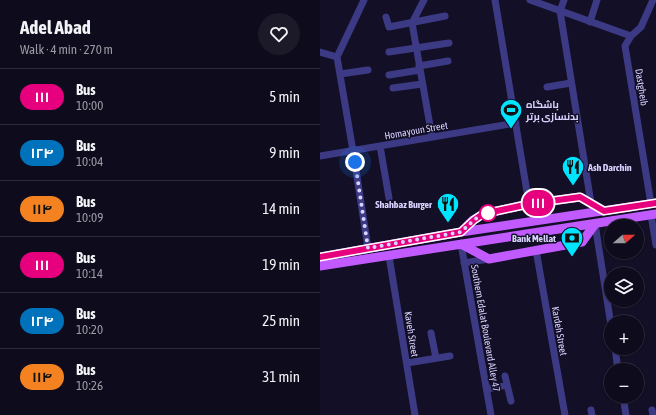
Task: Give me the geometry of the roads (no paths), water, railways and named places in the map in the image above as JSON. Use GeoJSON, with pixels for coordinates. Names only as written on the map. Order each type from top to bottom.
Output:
{"type":"FeatureCollection","features":[{"type":"Feature","properties":{"kind":"main road"},"geometry":{"type":"LineString","coordinates":[[461,232],[483,214],[529,204],[580,197],[604,211]]}},
{"type":"Feature","properties":{"kind":"main road"},"geometry":{"type":"LineString","coordinates":[[320,257],[461,232],[653,203]]}},
{"type":"Feature","properties":{"kind":"main road"},"geometry":{"type":"LineString","coordinates":[[320,266],[653,214]]}},
{"type":"Feature","properties":{"kind":"main road"},"geometry":{"type":"LineString","coordinates":[[461,244],[489,259],[582,242],[595,224]]}},
{"type":"Feature","properties":{"kind":"street"},"geometry":{"type":"LineString","coordinates":[[364,0],[337,57],[368,248]]}},
{"type":"Feature","properties":{"kind":"street"},"geometry":{"type":"LineString","coordinates":[[424,0],[412,23],[432,137]]}},
{"type":"Feature","properties":{"kind":"street"},"geometry":{"type":"LineString","coordinates":[[495,0],[529,204]]}},
{"type":"Feature","properties":{"kind":"street"},"geometry":{"type":"LineString","coordinates":[[530,0],[631,36],[641,27],[653,0]]}},
{"type":"Feature","properties":{"kind":"street"},"geometry":{"type":"LineString","coordinates":[[564,0],[560,11],[591,203]]}},
{"type":"Feature","properties":{"kind":"street"},"geometry":{"type":"LineString","coordinates":[[590,22],[597,0]]}},
{"type":"Feature","properties":{"kind":"street"},"geometry":{"type":"LineString","coordinates":[[386,17],[389,28],[445,16]]}},
{"type":"Feature","properties":{"kind":"street","name":"Dastgheib"},"geometry":{"type":"LineString","coordinates":[[631,36],[625,46],[653,203]]}},
{"type":"Feature","properties":{"kind":"street"},"geometry":{"type":"LineString","coordinates":[[390,52],[449,43]]}},
{"type":"Feature","properties":{"kind":"street"},"geometry":{"type":"LineString","coordinates":[[320,52],[337,57]]}},
{"type":"Feature","properties":{"kind":"street"},"geometry":{"type":"LineString","coordinates":[[390,75],[448,61]]}},
{"type":"Feature","properties":{"kind":"street"},"geometry":{"type":"LineString","coordinates":[[340,74],[368,70]]}},
{"type":"Feature","properties":{"kind":"street"},"geometry":{"type":"LineString","coordinates":[[547,87],[571,83]]}},
{"type":"Feature","properties":{"kind":"street"},"geometry":{"type":"LineString","coordinates":[[393,88],[422,84]]}},
{"type":"Feature","properties":{"kind":"street","name":"Homayoun Street"},"geometry":{"type":"LineString","coordinates":[[320,156],[516,123]]}},
{"type":"Feature","properties":{"kind":"street"},"geometry":{"type":"LineString","coordinates":[[380,146],[389,198]]}},
{"type":"Feature","properties":{"kind":"street"},"geometry":{"type":"LineString","coordinates":[[653,214],[656,245]]}},
{"type":"Feature","properties":{"kind":"street"},"geometry":{"type":"LineString","coordinates":[[595,224],[609,315]]}},
{"type":"Feature","properties":{"kind":"street"},"geometry":{"type":"LineString","coordinates":[[582,242],[597,239]]}},
{"type":"Feature","properties":{"kind":"street","name":"Southern Edalat Boulevard Alley 47"},"geometry":{"type":"LineString","coordinates":[[461,244],[491,415]]}},
{"type":"Feature","properties":{"kind":"street","name":"Kardeh Street"},"geometry":{"type":"LineString","coordinates":[[536,250],[565,415]]}},
{"type":"Feature","properties":{"kind":"street","name":"Kaveh Street"},"geometry":{"type":"LineString","coordinates":[[389,256],[415,415]]}},
{"type":"Feature","properties":{"kind":"street"},"geometry":{"type":"LineString","coordinates":[[464,263],[489,259]]}},
{"type":"Feature","properties":{"kind":"street"},"geometry":{"type":"LineString","coordinates":[[431,333],[436,358]]}},
{"type":"Feature","properties":{"kind":"street"},"geometry":{"type":"LineString","coordinates":[[407,363],[450,356]]}},
{"type":"Feature","properties":{"kind":"street"},"geometry":{"type":"LineString","coordinates":[[505,376],[511,401]]}},
{"type":"Feature","properties":{"kind":"street"},"geometry":{"type":"LineString","coordinates":[[486,389],[507,385]]}},
{"type":"Feature","properties":{"kind":"street"},"geometry":{"type":"LineString","coordinates":[[624,403],[626,415]]}},
{"type":"Feature","properties":{"kind":"place","name":"باشگاه بدنسازی برتر"},"geometry":{"type":"Point","coordinates":[511,130]}},
{"type":"Feature","properties":{"kind":"place","name":"Ash Darchin"},"geometry":{"type":"Point","coordinates":[573,186]}},
{"type":"Feature","properties":{"kind":"place","name":"Shahbaz Burger"},"geometry":{"type":"Point","coordinates":[448,224]}},
{"type":"Feature","properties":{"kind":"place","name":"Bank Mellat"},"geometry":{"type":"Point","coordinates":[572,258]}}]}
